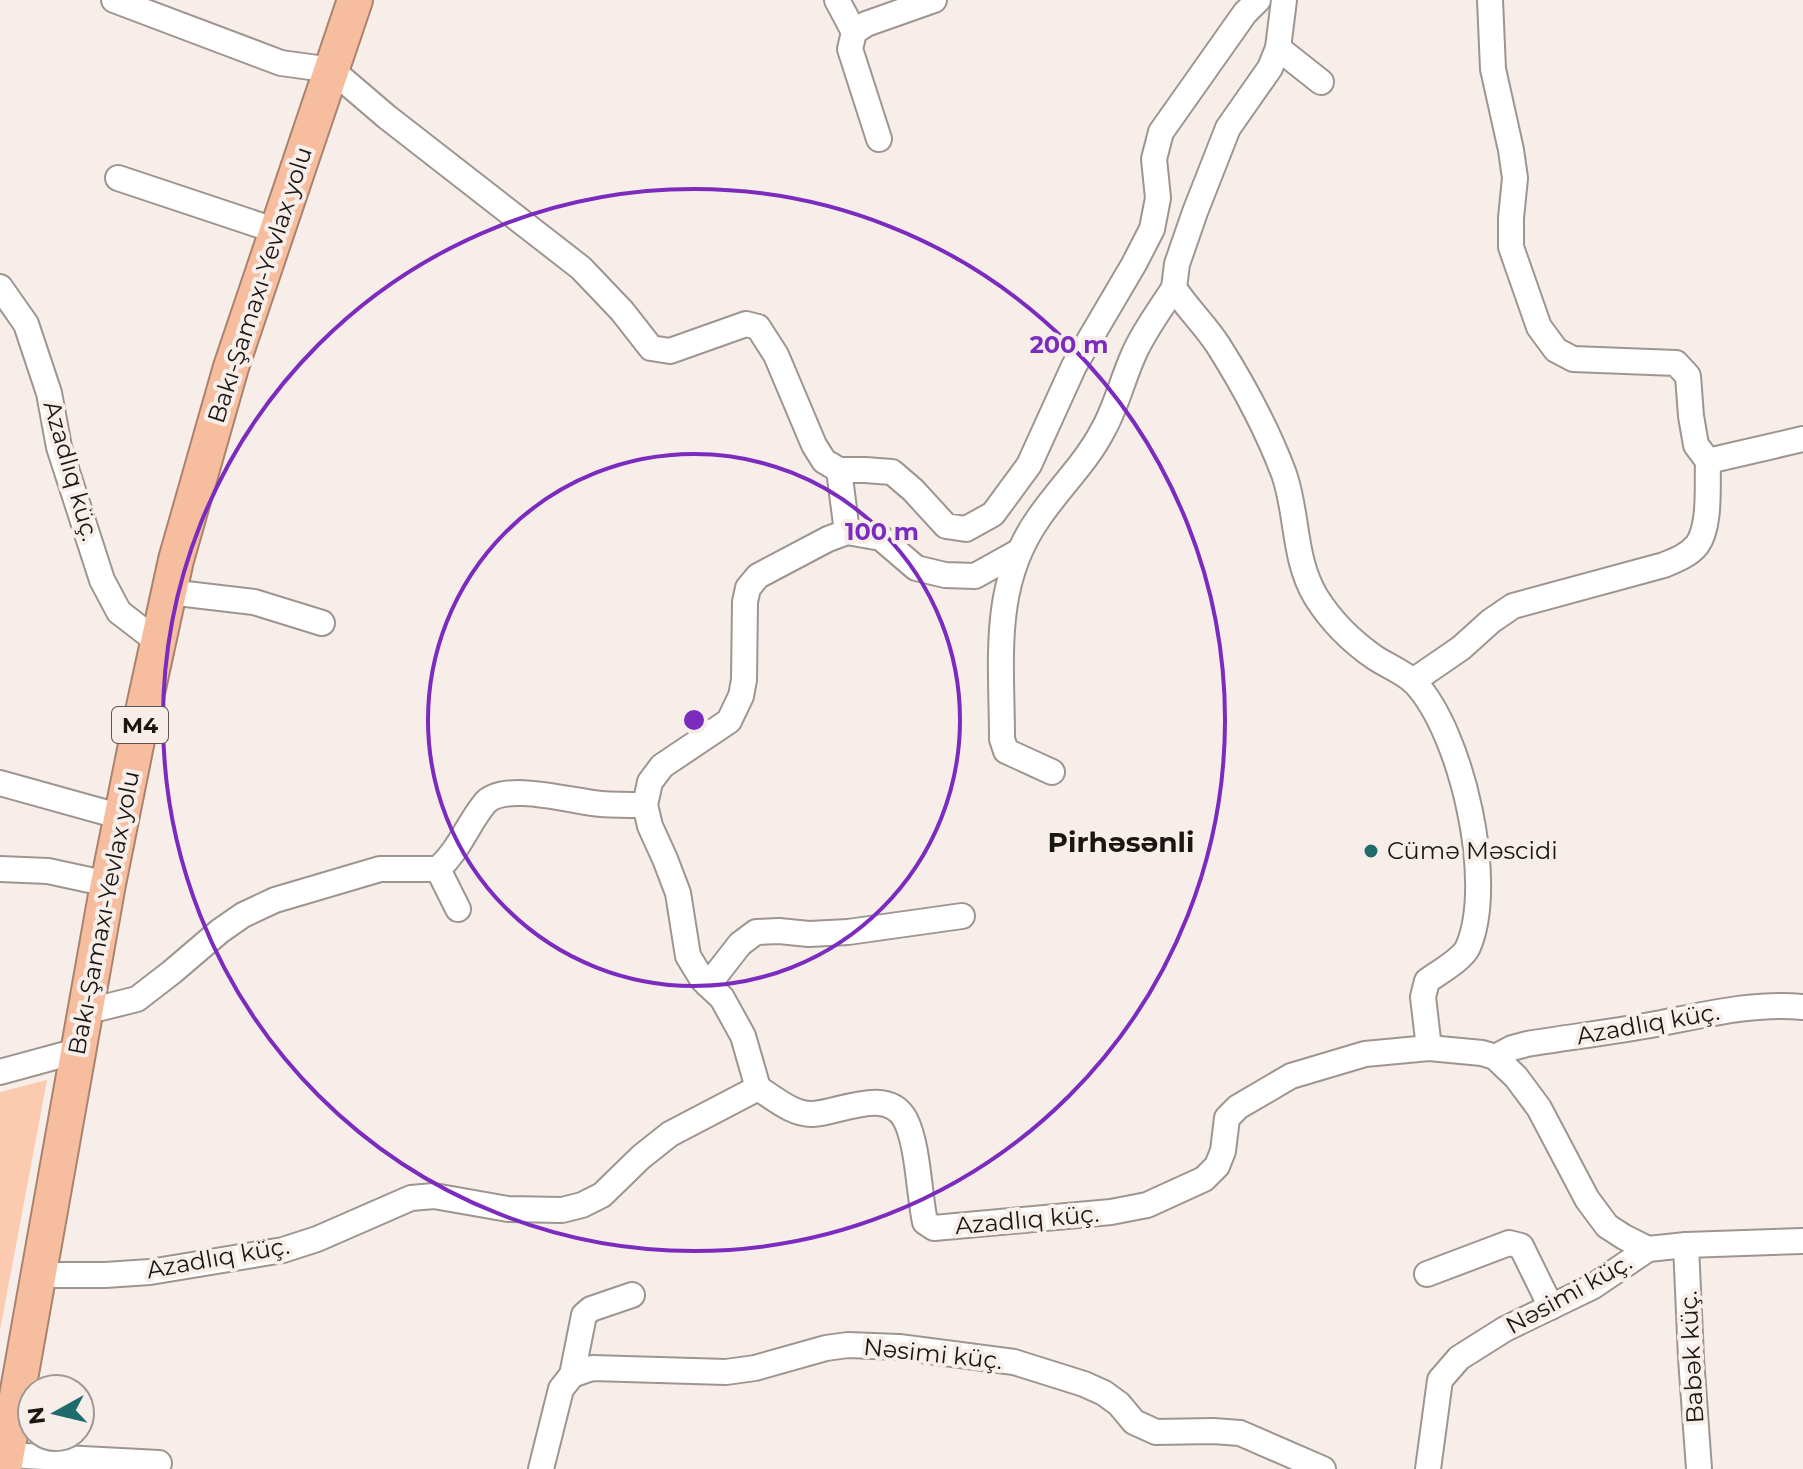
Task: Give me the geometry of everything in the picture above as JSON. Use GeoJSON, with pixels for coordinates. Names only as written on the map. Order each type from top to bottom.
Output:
{"type":"FeatureCollection","features":[{"type":"Feature","properties":{"kind":"highway","name":"Bakı-Şamaxı-Yevlax yolu"},"geometry":{"type":"LineString","coordinates":[[5,1462],[108,884],[169,592],[218,411],[355,0]]}},
{"type":"Feature","properties":{"kind":"street"},"geometry":{"type":"LineString","coordinates":[[114,0],[281,63],[332,70],[399,127],[581,268],[622,311],[651,348],[670,351],[746,324],[758,327],[776,355],[814,445],[824,461],[839,470],[892,472],[946,526],[966,529],[993,514],[1029,465],[1074,366],[1152,229],[1158,198],[1154,159],[1161,132],[1245,13],[1258,0]]}},
{"type":"Feature","properties":{"kind":"street"},"geometry":{"type":"LineString","coordinates":[[837,0],[854,32],[850,49],[879,139]]}},
{"type":"Feature","properties":{"kind":"street"},"geometry":{"type":"LineString","coordinates":[[854,32],[866,24],[934,0]]}},
{"type":"Feature","properties":{"kind":"street"},"geometry":{"type":"LineString","coordinates":[[1052,772],[1006,751],[1002,739],[1005,593],[1018,552],[1038,519],[1103,431],[1133,354],[1174,288],[1177,264],[1228,128],[1270,68],[1278,48],[1284,0]]}},
{"type":"Feature","properties":{"kind":"street"},"geometry":{"type":"LineString","coordinates":[[1413,681],[1513,606],[1664,565],[1696,547],[1705,531],[1708,461],[1696,445],[1688,376],[1676,363],[1573,359],[1556,350],[1539,327],[1511,247],[1515,178],[1493,69],[1490,0]]}},
{"type":"Feature","properties":{"kind":"street"},"geometry":{"type":"LineString","coordinates":[[1278,48],[1321,82]]}},
{"type":"Feature","properties":{"kind":"street"},"geometry":{"type":"LineString","coordinates":[[118,178],[277,231]]}},
{"type":"Feature","properties":{"kind":"street","name":"Azadlıq küç."},"geometry":{"type":"LineString","coordinates":[[0,287],[26,324],[49,393],[59,447],[102,580],[119,612],[158,642]]}},
{"type":"Feature","properties":{"kind":"street"},"geometry":{"type":"LineString","coordinates":[[1174,288],[1217,343],[1270,438],[1288,487],[1297,548],[1315,595],[1341,630],[1372,655],[1413,681],[1431,703],[1446,732],[1463,783],[1477,847],[1479,885],[1467,950],[1427,981],[1423,997],[1429,1048],[1495,1057],[1516,1077],[1539,1108],[1587,1199],[1607,1226],[1648,1249]]}},
{"type":"Feature","properties":{"kind":"street"},"geometry":{"type":"LineString","coordinates":[[1708,461],[1803,439]]}},
{"type":"Feature","properties":{"kind":"street"},"geometry":{"type":"LineString","coordinates":[[839,470],[847,532]]}},
{"type":"Feature","properties":{"kind":"street"},"geometry":{"type":"LineString","coordinates":[[758,1088],[743,1036],[722,998],[702,979],[688,956],[678,893],[650,826],[645,805],[650,782],[662,766],[729,721],[741,696],[744,680],[745,602],[748,588],[758,576],[847,532],[881,538],[916,568],[945,575],[975,576],[1018,552]]}},
{"type":"Feature","properties":{"kind":"street"},"geometry":{"type":"LineString","coordinates":[[169,592],[254,602],[322,623]]}},
{"type":"Feature","properties":{"kind":"street"},"geometry":{"type":"LineString","coordinates":[[0,783],[122,817]]}},
{"type":"Feature","properties":{"kind":"street"},"geometry":{"type":"LineString","coordinates":[[85,1009],[137,999],[220,931],[243,915],[275,900],[380,869],[438,869],[451,857],[487,800],[504,793],[601,804],[645,805]]}},
{"type":"Feature","properties":{"kind":"street"},"geometry":{"type":"LineString","coordinates":[[0,869],[48,871],[108,884]]}},
{"type":"Feature","properties":{"kind":"street"},"geometry":{"type":"LineString","coordinates":[[438,869],[458,909]]}},
{"type":"Feature","properties":{"kind":"street"},"geometry":{"type":"LineString","coordinates":[[708,985],[740,944],[756,932],[848,932],[962,916]]}},
{"type":"Feature","properties":{"kind":"street","name":"Azadlıq küç."},"geometry":{"type":"LineString","coordinates":[[1495,1057],[1527,1044],[1742,1008],[1803,1007]]}},
{"type":"Feature","properties":{"kind":"street","name":"Azadlıq küç."},"geometry":{"type":"LineString","coordinates":[[37,1275],[150,1272],[283,1250],[317,1239],[411,1198],[434,1196],[508,1209],[562,1210],[582,1205],[602,1195],[670,1134],[758,1088],[798,1112],[813,1114],[858,1104],[879,1103],[892,1107],[905,1117],[913,1144],[925,1222],[934,1228],[1111,1212],[1147,1205],[1204,1179],[1217,1166],[1223,1151],[1227,1118],[1238,1107],[1291,1076],[1365,1054],[1429,1048]]}},
{"type":"Feature","properties":{"kind":"street"},"geometry":{"type":"LineString","coordinates":[[0,1072],[77,1051]]}},
{"type":"Feature","properties":{"kind":"street","name":"Nəsimi küç."},"geometry":{"type":"LineString","coordinates":[[1428,1469],[1440,1380],[1459,1358],[1505,1329],[1592,1287],[1648,1249],[1803,1241]]}},
{"type":"Feature","properties":{"kind":"street"},"geometry":{"type":"LineString","coordinates":[[1427,1274],[1509,1243],[1521,1246],[1551,1307]]}},
{"type":"Feature","properties":{"kind":"street","name":"Babək küç."},"geometry":{"type":"LineString","coordinates":[[1686,1245],[1699,1469]]}},
{"type":"Feature","properties":{"kind":"street"},"geometry":{"type":"LineString","coordinates":[[541,1469],[561,1389],[572,1375],[584,1315],[591,1309],[632,1295]]}},
{"type":"Feature","properties":{"kind":"street","name":"Nəsimi küç."},"geometry":{"type":"LineString","coordinates":[[572,1375],[592,1368],[726,1372],[755,1368],[826,1348],[848,1345],[899,1347],[1014,1362],[1104,1393],[1119,1404],[1134,1422],[1156,1432],[1240,1433],[1323,1469]]}},
{"type":"Feature","properties":{"kind":"street"},"geometry":{"type":"LineString","coordinates":[[5,1462],[159,1463]]}},
{"type":"Feature","properties":{"kind":"shaded area"},"geometry":{"type":"Polygon","coordinates":[[[47,1080],[0,1330],[0,1092],[47,1080]]]}},
{"type":"Feature","properties":{"kind":"place","name":"Cümə Məscidi"},"geometry":{"type":"Point","coordinates":[1371,851]}},
{"type":"Feature","properties":{"kind":"district","name":"Pirhəsənli"},"geometry":{"type":"Point","coordinates":[1121,842]}}]}
